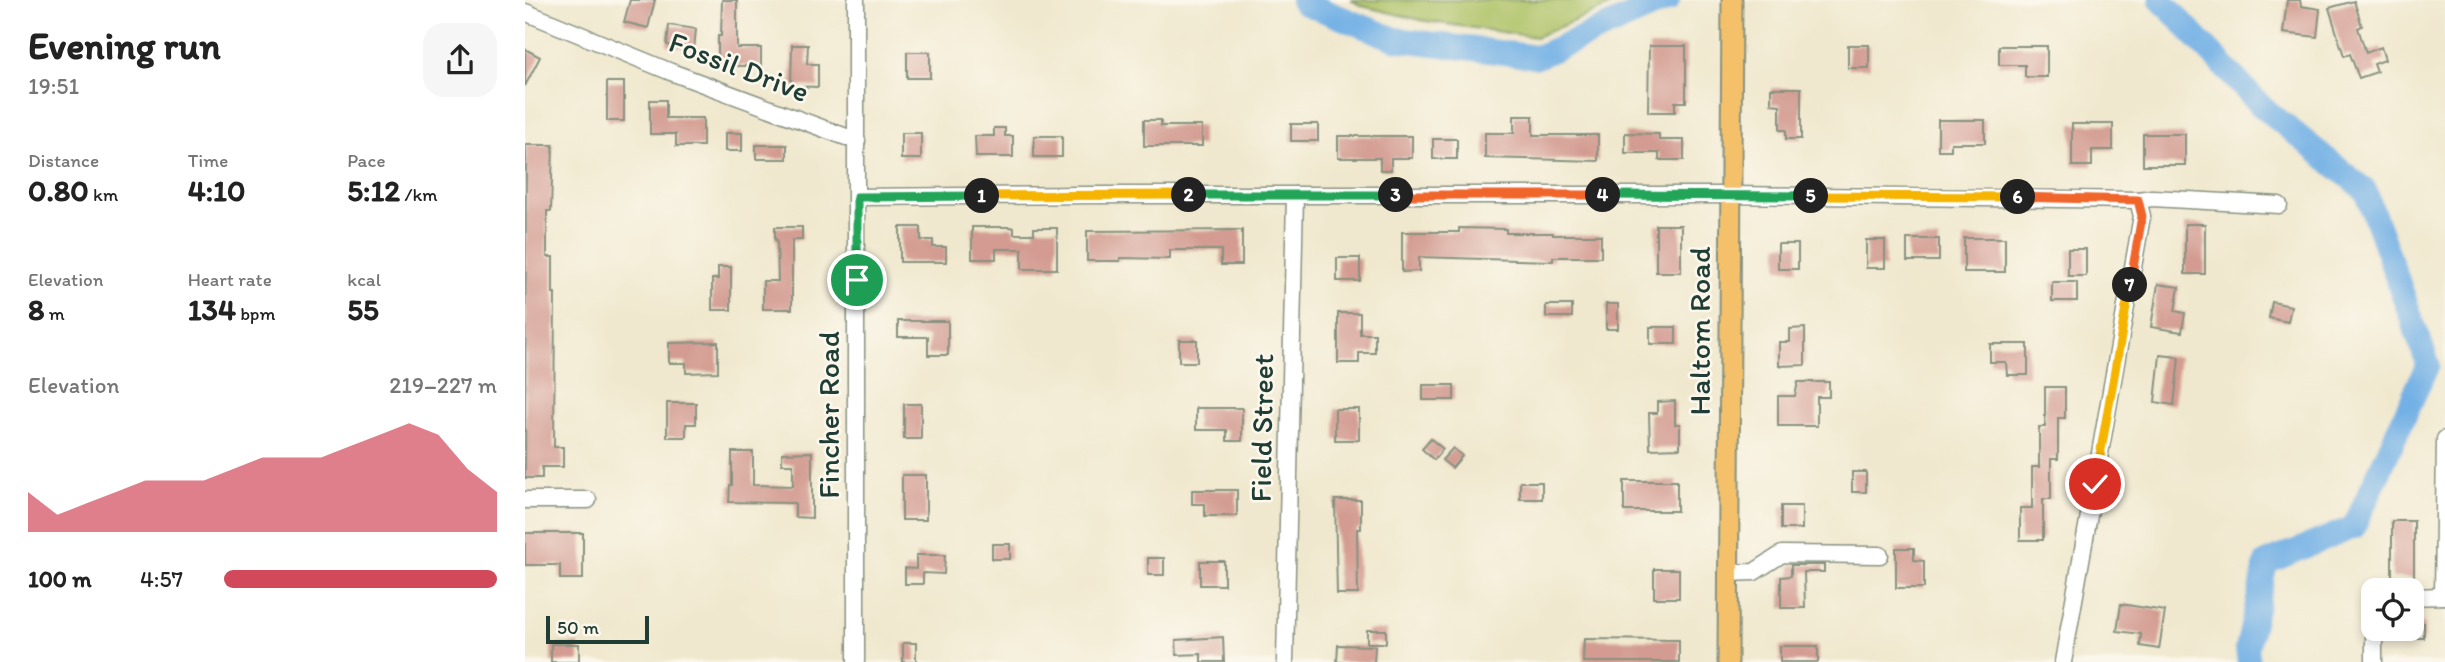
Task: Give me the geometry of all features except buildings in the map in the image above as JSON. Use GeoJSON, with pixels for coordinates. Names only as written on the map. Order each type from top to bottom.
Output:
{"type":"FeatureCollection","features":[{"type":"Feature","properties":{"kind":"main road","name":"Haltom Road"},"geometry":{"type":"LineString","coordinates":[[1728,662],[1731,10]]}},
{"type":"Feature","properties":{"kind":"street","name":"Fincher Road"},"geometry":{"type":"LineString","coordinates":[[856,0],[856,662]]}},
{"type":"Feature","properties":{"kind":"street","name":"Fossil Drive"},"geometry":{"type":"LineString","coordinates":[[525,12],[671,72],[857,141]]}},
{"type":"Feature","properties":{"kind":"street","name":"Field Street"},"geometry":{"type":"LineString","coordinates":[[1285,662],[1295,195]]}},
{"type":"Feature","properties":{"kind":"street"},"geometry":{"type":"LineString","coordinates":[[857,197],[1731,195],[2152,198],[2279,205]]}},
{"type":"Feature","properties":{"kind":"street"},"geometry":{"type":"LineString","coordinates":[[2063,662],[2142,216],[2138,200]]}},
{"type":"Feature","properties":{"kind":"street"},"geometry":{"type":"LineString","coordinates":[[2424,597],[2444,596],[2445,439]]}},
{"type":"Feature","properties":{"kind":"street"},"geometry":{"type":"LineString","coordinates":[[525,500],[588,500]]}},
{"type":"Feature","properties":{"kind":"street"},"geometry":{"type":"LineString","coordinates":[[1728,573],[1754,572],[1783,554],[1879,555]]}},
{"type":"Feature","properties":{"kind":"street"},"geometry":{"type":"LineString","coordinates":[[2374,641],[2374,662]]}},
{"type":"Feature","properties":{"kind":"green space"},"geometry":{"type":"Polygon","coordinates":[[[1351,0],[1623,0],[1536,37],[1425,21],[1362,6],[1351,0]]]}},
{"type":"Feature","properties":{"kind":"waterway"},"geometry":{"type":"LineString","coordinates":[[1302,0],[1395,39],[1537,57],[1668,0]]}},
{"type":"Feature","properties":{"kind":"waterway"},"geometry":{"type":"LineString","coordinates":[[2161,0],[2260,105],[2365,190],[2428,364],[2354,527],[2266,563],[2247,649],[2249,662]]}},
{"type":"Feature","properties":{"kind":"route"},"geometry":{"type":"LineString","coordinates":[[857,280],[857,197],[1644,195],[2133,199],[2138,200],[2142,216],[2095,484]]}}]}
